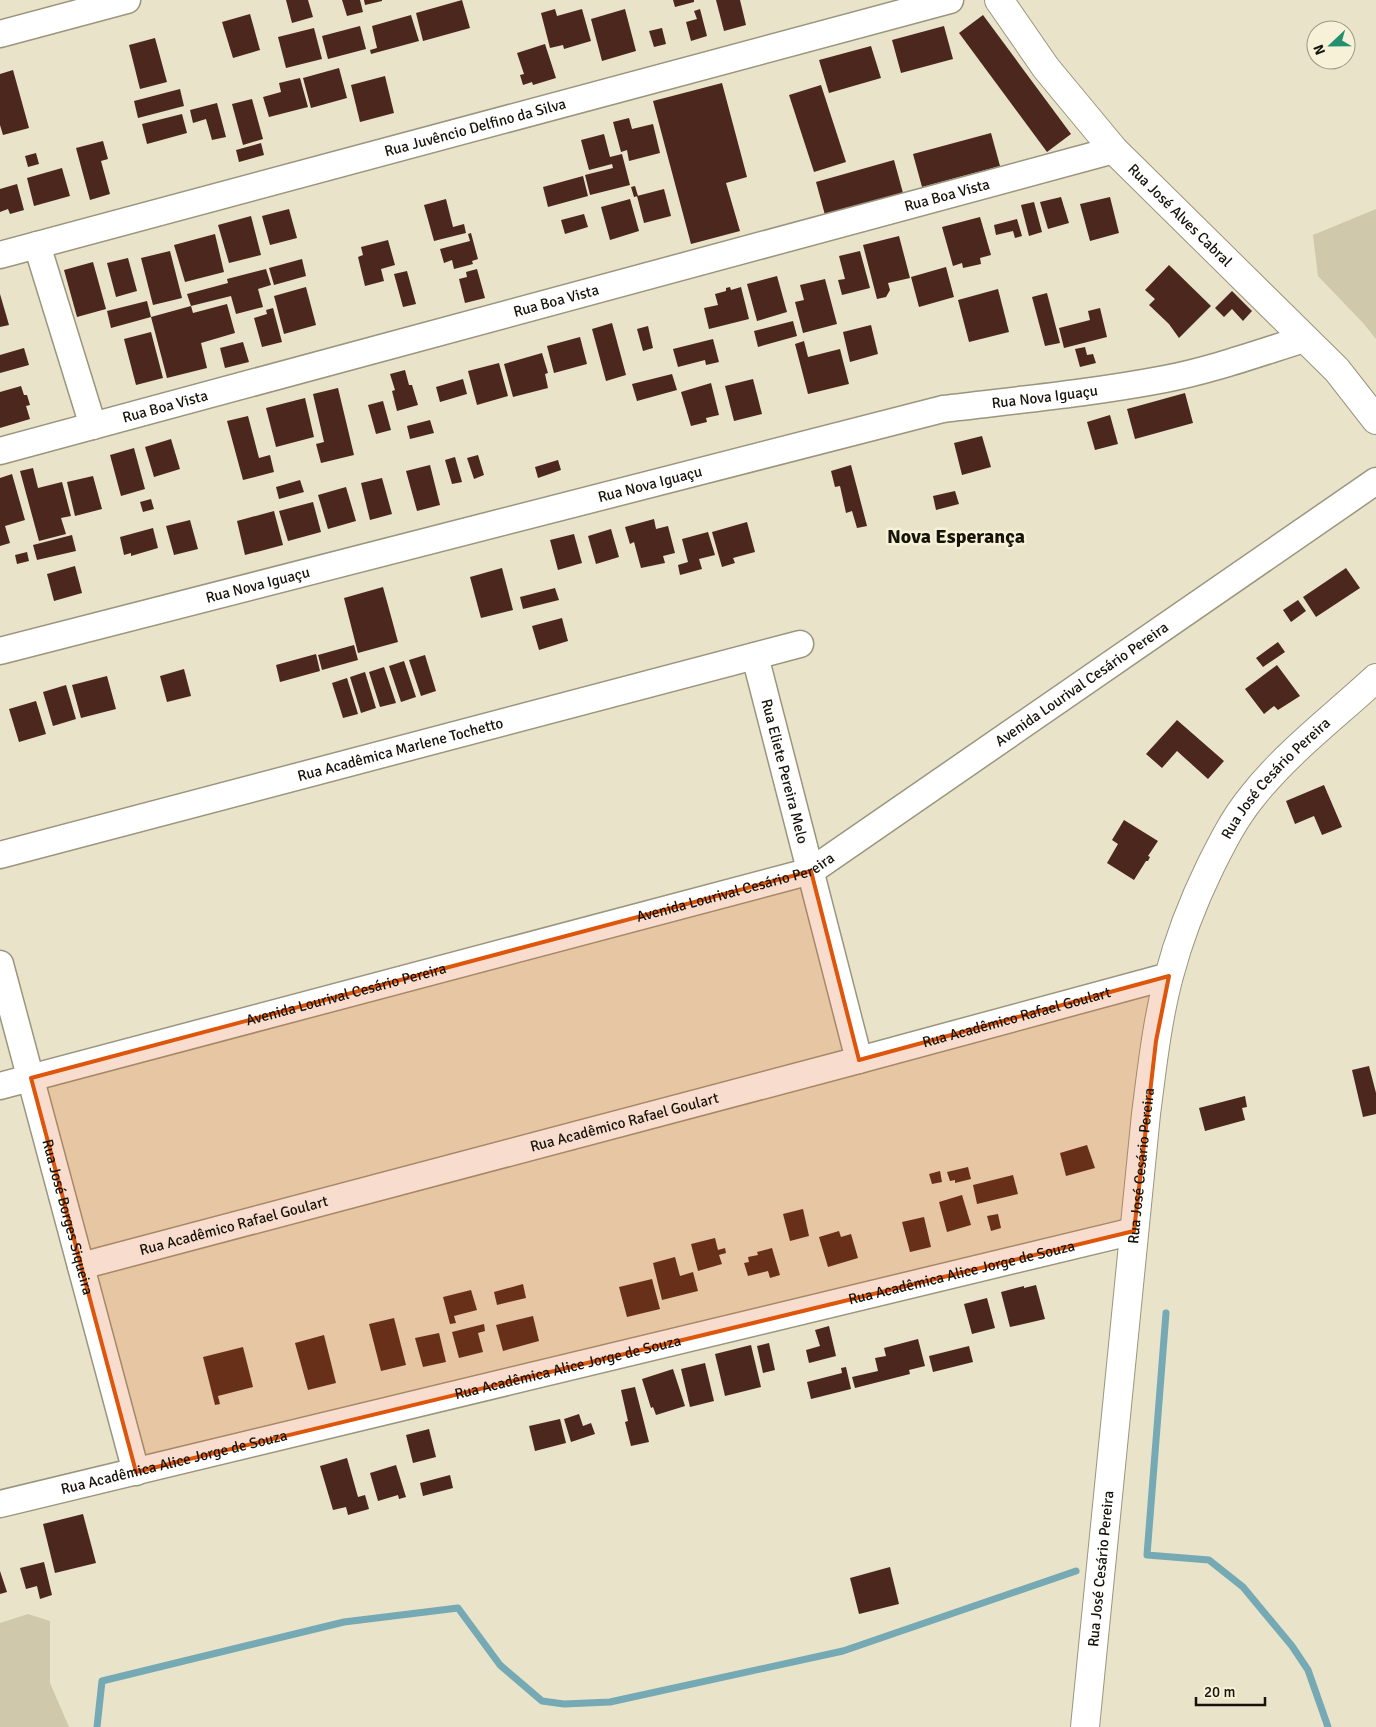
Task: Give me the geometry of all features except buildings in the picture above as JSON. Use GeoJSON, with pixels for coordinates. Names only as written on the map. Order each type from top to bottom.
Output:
{"type":"FeatureCollection","features":[{"type":"Feature","properties":{"kind":"street"},"geometry":{"type":"LineString","coordinates":[[0,34],[127,0]]}},
{"type":"Feature","properties":{"kind":"street","name":"Rua Juvêncio Delfino da Silva"},"geometry":{"type":"LineString","coordinates":[[0,255],[950,0]]}},
{"type":"Feature","properties":{"kind":"street","name":"Rua José Alves Cabral"},"geometry":{"type":"LineString","coordinates":[[999,0],[1046,68],[1114,150],[1337,370],[1376,420]]}},
{"type":"Feature","properties":{"kind":"street","name":"Rua Boa Vista"},"geometry":{"type":"LineString","coordinates":[[0,451],[1114,150]]}},
{"type":"Feature","properties":{"kind":"street"},"geometry":{"type":"LineString","coordinates":[[37,245],[93,426]]}},
{"type":"Feature","properties":{"kind":"street","name":"Rua Nova Iguaçu"},"geometry":{"type":"LineString","coordinates":[[0,651],[943,409],[1102,389],[1167,378],[1229,362],[1304,339]]}},
{"type":"Feature","properties":{"kind":"street","name":"Avenida Lourival Cesário Pereira"},"geometry":{"type":"LineString","coordinates":[[0,1086],[811,872],[1376,481]]}},
{"type":"Feature","properties":{"kind":"street","name":"Rua Acadêmica Marlene Tochetto"},"geometry":{"type":"LineString","coordinates":[[0,855],[800,644]]}},
{"type":"Feature","properties":{"kind":"street","name":"Rua Eliete Pereira Melo"},"geometry":{"type":"LineString","coordinates":[[755,656],[859,1060]]}},
{"type":"Feature","properties":{"kind":"street","name":"Rua José Cesário Pereira"},"geometry":{"type":"LineString","coordinates":[[1085,1727],[1146,1114],[1154,1050],[1169,976],[1183,928],[1203,881],[1226,836],[1251,798],[1283,762],[1376,678]]}},
{"type":"Feature","properties":{"kind":"street","name":"Rua José Borges Siqueira"},"geometry":{"type":"LineString","coordinates":[[0,964],[136,1472]]}},
{"type":"Feature","properties":{"kind":"street","name":"Rua Acadêmico Rafael Goulart"},"geometry":{"type":"LineString","coordinates":[[81,1266],[1169,976]]}},
{"type":"Feature","properties":{"kind":"street","name":"Rua Acadêmica Alice Jorge de Souza"},"geometry":{"type":"LineString","coordinates":[[0,1504],[1134,1231]]}},
{"type":"Feature","properties":{"kind":"highlighted area"},"geometry":{"type":"Polygon","coordinates":[[[811,871],[859,1060],[1169,976],[1156,1041],[1134,1231],[136,1472],[31,1078],[811,871]]]}},
{"type":"Feature","properties":{"kind":"shaded area"},"geometry":{"type":"Polygon","coordinates":[[[1376,209],[1376,339],[1318,276],[1313,235],[1376,209]]]}},
{"type":"Feature","properties":{"kind":"shaded area"},"geometry":{"type":"Polygon","coordinates":[[[28,1614],[50,1621],[50,1683],[69,1727],[0,1727],[0,1623],[28,1614]]]}},
{"type":"Feature","properties":{"kind":"waterway"},"geometry":{"type":"LineString","coordinates":[[1166,1313],[1147,1555],[1209,1560],[1243,1587],[1292,1646],[1308,1670],[1328,1727]]}},
{"type":"Feature","properties":{"kind":"waterway"},"geometry":{"type":"LineString","coordinates":[[97,1727],[102,1681],[344,1622],[458,1608],[500,1665],[542,1701],[564,1704],[610,1702],[843,1651],[1076,1571]]}},
{"type":"Feature","properties":{"kind":"district","name":"Nova Esperança"},"geometry":{"type":"Point","coordinates":[956,536]}}]}
